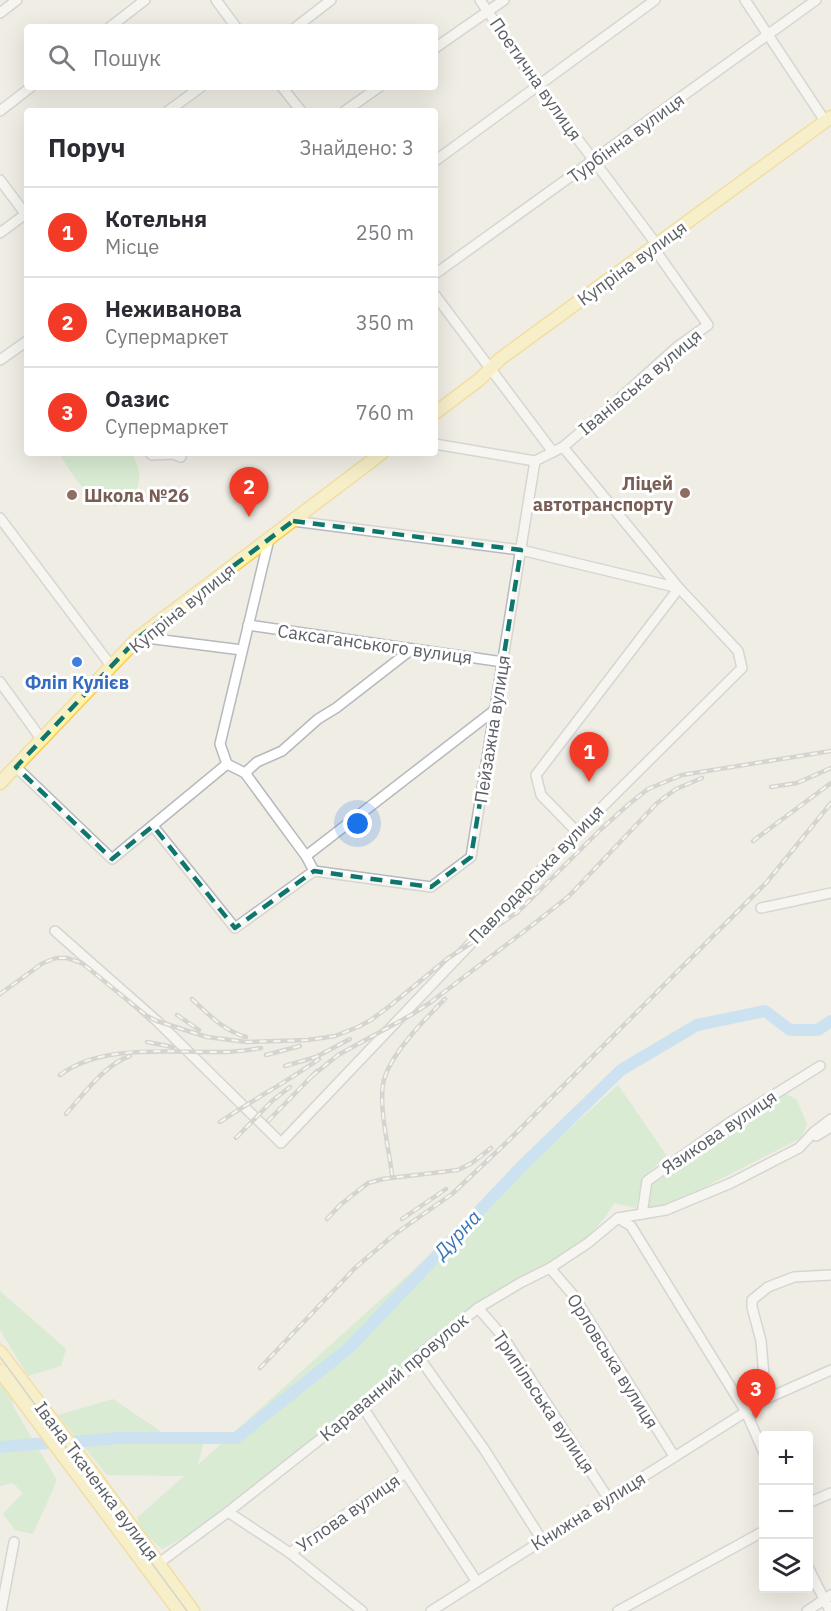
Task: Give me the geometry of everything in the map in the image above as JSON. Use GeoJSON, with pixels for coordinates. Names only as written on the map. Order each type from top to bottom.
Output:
{"type":"FeatureCollection","features":[{"type":"Feature","properties":{"kind":"main road","name":"Купріна вулиця"},"geometry":{"type":"LineString","coordinates":[[438,411],[500,359],[828,119]]}},
{"type":"Feature","properties":{"kind":"main road","name":"Купріна вулиця"},"geometry":{"type":"LineString","coordinates":[[0,783],[140,637],[378,456]]}},
{"type":"Feature","properties":{"kind":"main road","name":"Івана Ткаченка вулиця"},"geometry":{"type":"LineString","coordinates":[[0,1352],[193,1611]]}},
{"type":"Feature","properties":{"kind":"main road","name":"Івана Ткаченка вулиця"},"geometry":{"type":"LineString","coordinates":[[0,1371],[179,1611]]}},
{"type":"Feature","properties":{"kind":"street"},"geometry":{"type":"LineString","coordinates":[[0,12],[17,0]]}},
{"type":"Feature","properties":{"kind":"street"},"geometry":{"type":"LineString","coordinates":[[114,24],[145,0]]}},
{"type":"Feature","properties":{"kind":"street"},"geometry":{"type":"LineString","coordinates":[[216,0],[234,24]]}},
{"type":"Feature","properties":{"kind":"street"},"geometry":{"type":"LineString","coordinates":[[300,24],[331,0]]}},
{"type":"Feature","properties":{"kind":"street","name":"Поетична вулиця"},"geometry":{"type":"LineString","coordinates":[[480,0],[538,86],[655,246]]}},
{"type":"Feature","properties":{"kind":"street"},"geometry":{"type":"LineString","coordinates":[[438,46],[504,0]]}},
{"type":"Feature","properties":{"kind":"street"},"geometry":{"type":"LineString","coordinates":[[438,158],[655,0]]}},
{"type":"Feature","properties":{"kind":"street"},"geometry":{"type":"LineString","coordinates":[[745,0],[828,119]]}},
{"type":"Feature","properties":{"kind":"street","name":"Турбінна вулиця"},"geometry":{"type":"LineString","coordinates":[[438,272],[816,0]]}},
{"type":"Feature","properties":{"kind":"street"},"geometry":{"type":"LineString","coordinates":[[0,111],[27,90]]}},
{"type":"Feature","properties":{"kind":"street"},"geometry":{"type":"LineString","coordinates":[[172,108],[197,90]]}},
{"type":"Feature","properties":{"kind":"street"},"geometry":{"type":"LineString","coordinates":[[284,90],[299,108]]}},
{"type":"Feature","properties":{"kind":"street"},"geometry":{"type":"LineString","coordinates":[[349,108],[375,90]]}},
{"type":"Feature","properties":{"kind":"street"},"geometry":{"type":"LineString","coordinates":[[0,180],[24,211]]}},
{"type":"Feature","properties":{"kind":"street"},"geometry":{"type":"LineString","coordinates":[[0,233],[24,215]]}},
{"type":"Feature","properties":{"kind":"street","name":"Іванівська вулиця"},"geometry":{"type":"LineString","coordinates":[[535,461],[563,447],[677,347],[708,326],[655,246]]}},
{"type":"Feature","properties":{"kind":"street"},"geometry":{"type":"LineString","coordinates":[[438,299],[553,452]]}},
{"type":"Feature","properties":{"kind":"street"},"geometry":{"type":"LineString","coordinates":[[0,360],[24,343]]}},
{"type":"Feature","properties":{"kind":"street"},"geometry":{"type":"LineString","coordinates":[[438,445],[535,461],[521,550]]}},
{"type":"Feature","properties":{"kind":"street"},"geometry":{"type":"LineString","coordinates":[[563,447],[679,588]]}},
{"type":"Feature","properties":{"kind":"street"},"geometry":{"type":"LineString","coordinates":[[0,518],[112,667]]}},
{"type":"Feature","properties":{"kind":"street"},"geometry":{"type":"LineString","coordinates":[[293,521],[521,550],[679,588]]}},
{"type":"Feature","properties":{"kind":"street"},"geometry":{"type":"LineString","coordinates":[[153,826],[235,928],[314,871],[306,856],[245,772],[227,764],[220,744],[269,539]]}},
{"type":"Feature","properties":{"kind":"street","name":"Пейзажна вулиця"},"geometry":{"type":"LineString","coordinates":[[314,871],[431,887],[471,856],[521,550]]}},
{"type":"Feature","properties":{"kind":"street"},"geometry":{"type":"LineString","coordinates":[[577,832],[541,795],[536,775],[679,588]]}},
{"type":"Feature","properties":{"kind":"street","name":"Павлодарська вулиця"},"geometry":{"type":"LineString","coordinates":[[55,931],[157,1022],[281,1143],[577,832],[742,668],[738,651],[679,588]]}},
{"type":"Feature","properties":{"kind":"street","name":"Саксаганського вулиця"},"geometry":{"type":"LineString","coordinates":[[248,625],[503,662]]}},
{"type":"Feature","properties":{"kind":"street"},"geometry":{"type":"LineString","coordinates":[[140,637],[242,650]]}},
{"type":"Feature","properties":{"kind":"street"},"geometry":{"type":"LineString","coordinates":[[245,772],[257,762],[282,751],[318,719],[336,708],[412,649]]}},
{"type":"Feature","properties":{"kind":"street"},"geometry":{"type":"LineString","coordinates":[[0,682],[42,740]]}},
{"type":"Feature","properties":{"kind":"street"},"geometry":{"type":"LineString","coordinates":[[306,856],[496,709]]}},
{"type":"Feature","properties":{"kind":"street"},"geometry":{"type":"LineString","coordinates":[[16,767],[112,859],[227,764]]}},
{"type":"Feature","properties":{"kind":"street"},"geometry":{"type":"LineString","coordinates":[[761,908],[831,893]]}},
{"type":"Feature","properties":{"kind":"street","name":"Язикова вулиця"},"geometry":{"type":"LineString","coordinates":[[642,1214],[647,1181],[732,1121],[820,1066]]}},
{"type":"Feature","properties":{"kind":"street"},"geometry":{"type":"LineString","coordinates":[[799,1148],[831,1119]]}},
{"type":"Feature","properties":{"kind":"street"},"geometry":{"type":"LineString","coordinates":[[618,1218],[666,1210],[709,1192],[829,1131]]}},
{"type":"Feature","properties":{"kind":"street"},"geometry":{"type":"LineString","coordinates":[[618,1218],[631,1226],[746,1412],[759,1442]]}},
{"type":"Feature","properties":{"kind":"street","name":"Караванний провулок"},"geometry":{"type":"LineString","coordinates":[[159,1563],[228,1512],[409,1369],[418,1356],[478,1308],[550,1268],[588,1243],[618,1218]]}},
{"type":"Feature","properties":{"kind":"street","name":"Орловська вулиця"},"geometry":{"type":"LineString","coordinates":[[550,1268],[573,1295],[674,1456]]}},
{"type":"Feature","properties":{"kind":"street"},"geometry":{"type":"LineString","coordinates":[[765,1400],[761,1341],[752,1300],[768,1287],[794,1277],[831,1275]]}},
{"type":"Feature","properties":{"kind":"street","name":"Трипільська вулиця"},"geometry":{"type":"LineString","coordinates":[[478,1308],[504,1338],[608,1498]]}},
{"type":"Feature","properties":{"kind":"street"},"geometry":{"type":"LineString","coordinates":[[418,1356],[484,1449],[542,1540]]}},
{"type":"Feature","properties":{"kind":"street","name":"Книжна вулиця"},"geometry":{"type":"LineString","coordinates":[[431,1611],[765,1400],[831,1370]]}},
{"type":"Feature","properties":{"kind":"street","name":"Углова вулиця"},"geometry":{"type":"LineString","coordinates":[[362,1406],[477,1582]]}},
{"type":"Feature","properties":{"kind":"street","name":"Углова вулиця"},"geometry":{"type":"LineString","coordinates":[[290,1553],[405,1473]]}},
{"type":"Feature","properties":{"kind":"street"},"geometry":{"type":"LineString","coordinates":[[813,1501],[831,1493]]}},
{"type":"Feature","properties":{"kind":"street"},"geometry":{"type":"LineString","coordinates":[[228,1512],[290,1553],[362,1611]]}},
{"type":"Feature","properties":{"kind":"street"},"geometry":{"type":"LineString","coordinates":[[618,1611],[759,1534]]}},
{"type":"Feature","properties":{"kind":"street"},"geometry":{"type":"LineString","coordinates":[[1,1611],[14,1542]]}},
{"type":"Feature","properties":{"kind":"street"},"geometry":{"type":"LineString","coordinates":[[813,1575],[828,1598],[830,1611]]}},
{"type":"Feature","properties":{"kind":"street"},"geometry":{"type":"LineString","coordinates":[[807,1611],[828,1598]]}},
{"type":"Feature","properties":{"kind":"highlighted area"},"geometry":{"type":"Polygon","coordinates":[[[293,521],[521,550],[471,857],[431,887],[314,871],[235,928],[153,826],[112,859],[16,767],[139,637],[293,521]]]}},
{"type":"Feature","properties":{"kind":"green space"},"geometry":{"type":"Polygon","coordinates":[[[60,456],[133,456],[137,464],[138,486],[127,501],[118,505],[108,505],[97,501],[81,486],[60,456]]]}},
{"type":"Feature","properties":{"kind":"green space"},"geometry":{"type":"Polygon","coordinates":[[[618,1085],[667,1156],[642,1178],[636,1208],[614,1203],[585,1241],[477,1302],[422,1348],[406,1367],[191,1533],[162,1549],[143,1532],[137,1518],[184,1476],[107,1475],[58,1415],[113,1399],[163,1433],[203,1444],[198,1465],[618,1085]]]}},
{"type":"Feature","properties":{"kind":"green space"},"geometry":{"type":"Polygon","coordinates":[[[785,1093],[797,1100],[807,1124],[801,1138],[673,1203],[650,1211],[648,1206],[654,1180],[785,1093]]]}},
{"type":"Feature","properties":{"kind":"green space"},"geometry":{"type":"Polygon","coordinates":[[[0,1291],[66,1349],[61,1366],[28,1376],[0,1330],[0,1291]]]}},
{"type":"Feature","properties":{"kind":"green space"},"geometry":{"type":"Polygon","coordinates":[[[0,1340],[14,1408],[57,1480],[33,1534],[15,1530],[3,1514],[23,1493],[13,1483],[0,1486],[0,1340]]]}},
{"type":"Feature","properties":{"kind":"waterway","name":"Дурна"},"geometry":{"type":"LineString","coordinates":[[72,1442],[120,1438],[236,1438],[349,1348],[522,1166],[621,1070],[697,1025],[765,1011],[790,1030],[818,1030],[831,1021]]}},
{"type":"Feature","properties":{"kind":"waterway","name":"Дурна"},"geometry":{"type":"LineString","coordinates":[[0,1447],[47,1443]]}},
{"type":"Feature","properties":{"kind":"tram line"},"geometry":{"type":"LineString","coordinates":[[0,1357],[187,1611]]}},
{"type":"Feature","properties":{"kind":"railway"},"geometry":{"type":"LineString","coordinates":[[0,994],[43,963],[56,958],[67,958],[82,963],[147,1016],[207,1037],[247,1042],[308,1040],[335,1036],[371,1020],[447,959],[518,912],[600,830],[648,789],[682,775],[831,751]]}},
{"type":"Feature","properties":{"kind":"railway"},"geometry":{"type":"LineString","coordinates":[[771,787],[797,783],[831,768]]}},
{"type":"Feature","properties":{"kind":"railway"},"geometry":{"type":"LineString","coordinates":[[312,1076],[338,1055],[431,1002],[531,926],[569,896],[657,803],[676,789],[702,778]]}},
{"type":"Feature","properties":{"kind":"railway"},"geometry":{"type":"LineString","coordinates":[[753,841],[831,783]]}},
{"type":"Feature","properties":{"kind":"railway"},"geometry":{"type":"LineString","coordinates":[[260,1368],[355,1268],[395,1234],[452,1194],[506,1143],[766,883],[831,803]]}},
{"type":"Feature","properties":{"kind":"railway"},"geometry":{"type":"LineString","coordinates":[[192,999],[223,1026],[246,1037]]}},
{"type":"Feature","properties":{"kind":"railway"},"geometry":{"type":"LineString","coordinates":[[392,1175],[383,1117],[382,1094],[386,1073],[418,1027],[445,999]]}},
{"type":"Feature","properties":{"kind":"railway"},"geometry":{"type":"LineString","coordinates":[[177,1015],[199,1030]]}},
{"type":"Feature","properties":{"kind":"railway"},"geometry":{"type":"LineString","coordinates":[[285,1066],[316,1057],[350,1039]]}},
{"type":"Feature","properties":{"kind":"railway"},"geometry":{"type":"LineString","coordinates":[[147,1042],[173,1047]]}},
{"type":"Feature","properties":{"kind":"railway"},"geometry":{"type":"LineString","coordinates":[[266,1055],[300,1046]]}},
{"type":"Feature","properties":{"kind":"railway"},"geometry":{"type":"LineString","coordinates":[[60,1075],[77,1065],[117,1054],[161,1051],[229,1052],[261,1048]]}},
{"type":"Feature","properties":{"kind":"railway"},"geometry":{"type":"LineString","coordinates":[[66,1114],[103,1073],[130,1056]]}},
{"type":"Feature","properties":{"kind":"railway"},"geometry":{"type":"LineString","coordinates":[[220,1122],[319,1059]]}},
{"type":"Feature","properties":{"kind":"railway"},"geometry":{"type":"LineString","coordinates":[[268,1121],[317,1071]]}},
{"type":"Feature","properties":{"kind":"railway"},"geometry":{"type":"LineString","coordinates":[[236,1138],[273,1100],[290,1087]]}},
{"type":"Feature","properties":{"kind":"railway"},"geometry":{"type":"LineString","coordinates":[[327,1219],[340,1205],[368,1183],[383,1179],[458,1170],[472,1163],[491,1148]]}},
{"type":"Feature","properties":{"kind":"railway"},"geometry":{"type":"LineString","coordinates":[[402,1219],[446,1189]]}},
{"type":"Feature","properties":{"kind":"place","name":"Ліцей автотранспорту"},"geometry":{"type":"Point","coordinates":[685,493]}},
{"type":"Feature","properties":{"kind":"place","name":"Школа №26"},"geometry":{"type":"Point","coordinates":[72,495]}},
{"type":"Feature","properties":{"kind":"place","name":"Неживанова"},"geometry":{"type":"Point","coordinates":[249,517]}},
{"type":"Feature","properties":{"kind":"place","name":"Фліп Кулієв"},"geometry":{"type":"Point","coordinates":[77,662]}},
{"type":"Feature","properties":{"kind":"place","name":"Котельня"},"geometry":{"type":"Point","coordinates":[589,782]}},
{"type":"Feature","properties":{"kind":"place","name":"Оазис"},"geometry":{"type":"Point","coordinates":[756,1419]}}]}
